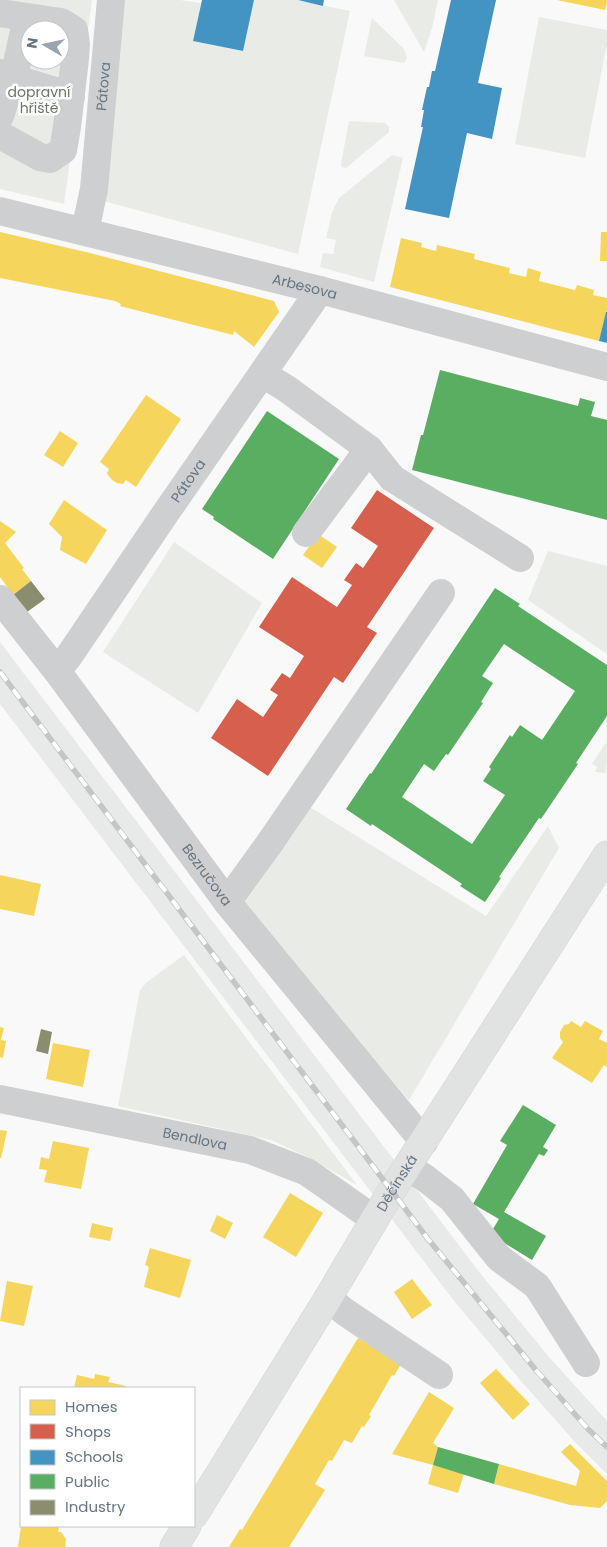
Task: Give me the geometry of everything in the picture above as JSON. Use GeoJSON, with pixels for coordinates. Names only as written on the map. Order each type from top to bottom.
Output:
{"type":"FeatureCollection","features":[{"type":"Feature","properties":{"kind":"main road","name":"Děčínská"},"geometry":{"type":"LineString","coordinates":[[195,1513],[328,1298],[374,1219],[607,855]]}},
{"type":"Feature","properties":{"kind":"main road"},"geometry":{"type":"LineString","coordinates":[[174,1547],[186,1527]]}},
{"type":"Feature","properties":{"kind":"street","name":"Pátova"},"geometry":{"type":"LineString","coordinates":[[85,231],[94,189],[111,0]]}},
{"type":"Feature","properties":{"kind":"street"},"geometry":{"type":"LineString","coordinates":[[0,13],[60,22],[74,30],[76,44],[68,127],[63,150],[50,158],[40,157],[0,135]]}},
{"type":"Feature","properties":{"kind":"street"},"geometry":{"type":"LineString","coordinates":[[0,116],[6,76],[28,18]]}},
{"type":"Feature","properties":{"kind":"street"},"geometry":{"type":"LineString","coordinates":[[6,76],[71,96]]}},
{"type":"Feature","properties":{"kind":"street","name":"Arbesova"},"geometry":{"type":"LineString","coordinates":[[0,211],[320,290],[607,367]]}},
{"type":"Feature","properties":{"kind":"street","name":"Pátova"},"geometry":{"type":"LineString","coordinates":[[57,671],[320,290]]}},
{"type":"Feature","properties":{"kind":"street"},"geometry":{"type":"LineString","coordinates":[[263,374],[287,389],[369,449],[392,478],[520,558]]}},
{"type":"Feature","properties":{"kind":"street"},"geometry":{"type":"LineString","coordinates":[[306,533],[369,449]]}},
{"type":"Feature","properties":{"kind":"street"},"geometry":{"type":"LineString","coordinates":[[227,902],[441,594]]}},
{"type":"Feature","properties":{"kind":"street","name":"Bezručova"},"geometry":{"type":"LineString","coordinates":[[0,599],[57,671],[227,902],[424,1142]]}},
{"type":"Feature","properties":{"kind":"street","name":"Bendlova"},"geometry":{"type":"LineString","coordinates":[[0,1099],[250,1150],[307,1172],[374,1219]]}},
{"type":"Feature","properties":{"kind":"street"},"geometry":{"type":"LineString","coordinates":[[407,1167],[452,1199],[499,1258],[537,1286],[586,1363]]}},
{"type":"Feature","properties":{"kind":"street"},"geometry":{"type":"LineString","coordinates":[[328,1298],[345,1312],[439,1375]]}},
{"type":"Feature","properties":{"kind":"shaded area"},"geometry":{"type":"Polygon","coordinates":[[[0,642],[480,1273],[549,1357],[607,1421],[607,1474],[575,1442],[521,1381],[451,1297],[0,704],[0,642]]]}},
{"type":"Feature","properties":{"kind":"green space","name":"dopravní hřiště"},"geometry":{"type":"Polygon","coordinates":[[[0,0],[92,0],[64,204],[0,189],[0,0]]]}},
{"type":"Feature","properties":{"kind":"green space"},"geometry":{"type":"Polygon","coordinates":[[[121,0],[180,0],[201,3],[193,41],[242,51],[254,0],[297,0],[350,11],[298,254],[100,200],[121,0]]]}},
{"type":"Feature","properties":{"kind":"green space"},"geometry":{"type":"Polygon","coordinates":[[[394,0],[438,0],[424,52],[394,0]]]}},
{"type":"Feature","properties":{"kind":"green space"},"geometry":{"type":"Polygon","coordinates":[[[539,17],[607,30],[607,43],[585,158],[515,144],[539,17]]]}},
{"type":"Feature","properties":{"kind":"green space"},"geometry":{"type":"Polygon","coordinates":[[[372,18],[404,49],[407,58],[404,63],[364,56],[372,18]]]}},
{"type":"Feature","properties":{"kind":"green space"},"geometry":{"type":"Polygon","coordinates":[[[349,121],[385,123],[389,127],[389,132],[346,168],[342,167],[341,164],[349,121]]]}},
{"type":"Feature","properties":{"kind":"green space"},"geometry":{"type":"Polygon","coordinates":[[[392,155],[403,158],[374,282],[320,267],[323,253],[333,254],[336,240],[326,238],[332,212],[339,198],[392,155]]]}},
{"type":"Feature","properties":{"kind":"green space"},"geometry":{"type":"Polygon","coordinates":[[[174,542],[262,603],[198,713],[103,652],[174,542]]]}},
{"type":"Feature","properties":{"kind":"green space"},"geometry":{"type":"Polygon","coordinates":[[[548,551],[607,566],[607,654],[528,600],[548,551]]]}},
{"type":"Feature","properties":{"kind":"green space"},"geometry":{"type":"Polygon","coordinates":[[[607,741],[606,773],[595,772],[597,767],[592,764],[607,741]]]}},
{"type":"Feature","properties":{"kind":"green space"},"geometry":{"type":"Polygon","coordinates":[[[308,806],[486,916],[548,826],[559,848],[409,1100],[237,905],[308,806]]]}},
{"type":"Feature","properties":{"kind":"green space"},"geometry":{"type":"Polygon","coordinates":[[[184,955],[357,1185],[308,1157],[271,1140],[118,1106],[140,990],[147,982],[184,955]]]}},
{"type":"Feature","properties":{"kind":"building: Homes"},"geometry":{"type":"Polygon","coordinates":[[[557,0],[607,0],[607,3],[605,10],[557,0]]]}},
{"type":"Feature","properties":{"kind":"building: Homes"},"geometry":{"type":"Polygon","coordinates":[[[0,232],[90,253],[274,301],[279,312],[254,347],[234,331],[233,335],[120,306],[121,304],[115,301],[0,278],[0,232]]]}},
{"type":"Feature","properties":{"kind":"building: Homes"},"geometry":{"type":"Polygon","coordinates":[[[601,232],[607,232],[607,261],[600,261],[601,232]]]}},
{"type":"Feature","properties":{"kind":"building: Homes"},"geometry":{"type":"Polygon","coordinates":[[[401,238],[422,243],[421,247],[436,251],[437,245],[475,254],[474,259],[510,268],[509,273],[526,277],[528,268],[541,272],[539,281],[575,290],[577,285],[594,290],[593,295],[607,298],[607,310],[599,341],[390,287],[401,238]]]}},
{"type":"Feature","properties":{"kind":"building: Homes"},"geometry":{"type":"Polygon","coordinates":[[[146,395],[181,419],[136,487],[126,480],[123,484],[117,483],[108,475],[109,469],[100,462],[146,395]]]}},
{"type":"Feature","properties":{"kind":"building: Homes"},"geometry":{"type":"Polygon","coordinates":[[[60,431],[78,443],[63,467],[44,455],[60,431]]]}},
{"type":"Feature","properties":{"kind":"building: Homes"},"geometry":{"type":"Polygon","coordinates":[[[64,500],[107,530],[86,564],[60,550],[62,537],[49,524],[64,500]]]}},
{"type":"Feature","properties":{"kind":"building: Homes"},"geometry":{"type":"Polygon","coordinates":[[[0,521],[16,532],[5,543],[24,568],[22,569],[31,581],[13,595],[0,577],[0,521]]]}},
{"type":"Feature","properties":{"kind":"building: Homes"},"geometry":{"type":"Polygon","coordinates":[[[318,534],[337,547],[322,568],[303,555],[318,534]]]}},
{"type":"Feature","properties":{"kind":"building: Homes"},"geometry":{"type":"Polygon","coordinates":[[[0,875],[41,884],[34,916],[0,909],[0,875]]]}},
{"type":"Feature","properties":{"kind":"building: Homes"},"geometry":{"type":"Polygon","coordinates":[[[571,1021],[581,1027],[585,1021],[603,1031],[599,1039],[607,1043],[607,1067],[604,1065],[592,1083],[552,1058],[563,1042],[560,1038],[560,1032],[564,1025],[569,1024],[571,1021]]]}},
{"type":"Feature","properties":{"kind":"building: Homes"},"geometry":{"type":"Polygon","coordinates":[[[0,1027],[4,1028],[1,1040],[6,1041],[3,1058],[0,1057],[0,1027]]]}},
{"type":"Feature","properties":{"kind":"building: Homes"},"geometry":{"type":"Polygon","coordinates":[[[53,1043],[90,1050],[83,1087],[46,1079],[53,1043]]]}},
{"type":"Feature","properties":{"kind":"building: Homes"},"geometry":{"type":"Polygon","coordinates":[[[0,1130],[7,1131],[1,1158],[0,1158],[0,1130]]]}},
{"type":"Feature","properties":{"kind":"building: Homes"},"geometry":{"type":"Polygon","coordinates":[[[53,1141],[89,1148],[81,1189],[44,1182],[47,1170],[39,1169],[41,1157],[49,1159],[53,1141]]]}},
{"type":"Feature","properties":{"kind":"building: Homes"},"geometry":{"type":"Polygon","coordinates":[[[290,1193],[323,1213],[296,1257],[263,1237],[290,1193]]]}},
{"type":"Feature","properties":{"kind":"building: Homes"},"geometry":{"type":"Polygon","coordinates":[[[217,1215],[233,1223],[225,1239],[210,1231],[217,1215]]]}},
{"type":"Feature","properties":{"kind":"building: Homes"},"geometry":{"type":"Polygon","coordinates":[[[92,1223],[113,1228],[110,1241],[89,1237],[92,1223]]]}},
{"type":"Feature","properties":{"kind":"building: Homes"},"geometry":{"type":"Polygon","coordinates":[[[150,1248],[191,1260],[180,1298],[144,1287],[149,1267],[145,1265],[150,1248]]]}},
{"type":"Feature","properties":{"kind":"building: Homes"},"geometry":{"type":"Polygon","coordinates":[[[412,1279],[432,1305],[412,1319],[394,1292],[412,1279]]]}},
{"type":"Feature","properties":{"kind":"building: Homes"},"geometry":{"type":"Polygon","coordinates":[[[7,1281],[33,1286],[24,1326],[0,1321],[7,1281]]]}},
{"type":"Feature","properties":{"kind":"building: Homes"},"geometry":{"type":"Polygon","coordinates":[[[358,1338],[401,1364],[394,1376],[392,1375],[369,1415],[371,1416],[364,1427],[362,1426],[352,1443],[344,1440],[332,1461],[329,1460],[315,1484],[325,1490],[289,1547],[229,1547],[240,1529],[242,1530],[358,1338]]]}},
{"type":"Feature","properties":{"kind":"building: Homes"},"geometry":{"type":"Polygon","coordinates":[[[496,1369],[530,1404],[513,1420],[480,1383],[496,1369]]]}},
{"type":"Feature","properties":{"kind":"building: Homes"},"geometry":{"type":"Polygon","coordinates":[[[95,1374],[110,1377],[108,1382],[126,1386],[74,1387],[77,1375],[94,1379],[95,1374]]]}},
{"type":"Feature","properties":{"kind":"building: Homes"},"geometry":{"type":"Polygon","coordinates":[[[429,1392],[454,1408],[433,1443],[438,1447],[433,1465],[392,1454],[429,1392]]]}},
{"type":"Feature","properties":{"kind":"building: Homes"},"geometry":{"type":"Polygon","coordinates":[[[570,1444],[607,1481],[607,1501],[600,1508],[570,1505],[494,1484],[499,1464],[576,1486],[580,1471],[561,1452],[570,1444]]]}},
{"type":"Feature","properties":{"kind":"building: Homes"},"geometry":{"type":"Polygon","coordinates":[[[433,1465],[464,1474],[458,1493],[428,1484],[433,1465]]]}},
{"type":"Feature","properties":{"kind":"building: Homes"},"geometry":{"type":"Polygon","coordinates":[[[21,1527],[59,1527],[58,1532],[61,1532],[66,1539],[65,1547],[18,1547],[21,1527]]]}},
{"type":"Feature","properties":{"kind":"building: Shops"},"geometry":{"type":"Polygon","coordinates":[[[377,490],[434,528],[367,627],[377,633],[343,683],[334,677],[268,776],[211,738],[237,699],[263,717],[278,695],[270,690],[282,673],[290,678],[304,656],[259,627],[292,577],[337,607],[352,585],[344,580],[356,563],[363,568],[378,546],[351,528],[377,490]]]}},
{"type":"Feature","properties":{"kind":"building: Schools"},"geometry":{"type":"Polygon","coordinates":[[[202,0],[254,0],[243,51],[193,41],[202,0]]]}},
{"type":"Feature","properties":{"kind":"building: Schools"},"geometry":{"type":"Polygon","coordinates":[[[298,0],[324,0],[323,6],[298,0]]]}},
{"type":"Feature","properties":{"kind":"building: Schools"},"geometry":{"type":"Polygon","coordinates":[[[451,0],[496,0],[478,83],[502,88],[492,139],[467,133],[449,218],[405,209],[423,127],[421,127],[424,110],[422,110],[427,87],[429,87],[432,71],[435,71],[451,0]]]}},
{"type":"Feature","properties":{"kind":"building: Schools"},"geometry":{"type":"Polygon","coordinates":[[[607,312],[607,343],[599,341],[607,312]]]}},
{"type":"Feature","properties":{"kind":"building: Public"},"geometry":{"type":"Polygon","coordinates":[[[440,370],[578,406],[580,398],[595,402],[591,416],[607,420],[607,520],[412,470],[440,370]]]}},
{"type":"Feature","properties":{"kind":"building: Public"},"geometry":{"type":"Polygon","coordinates":[[[267,411],[339,459],[273,559],[213,519],[214,517],[202,509],[267,411]]]}},
{"type":"Feature","properties":{"kind":"building: Public"},"geometry":{"type":"Polygon","coordinates":[[[495,588],[520,604],[518,606],[607,665],[607,716],[576,763],[578,764],[499,877],[501,878],[485,902],[460,886],[462,884],[372,824],[371,826],[346,809],[495,588]],[[504,644],[482,676],[493,683],[481,702],[483,703],[448,755],[446,754],[434,771],[424,764],[402,797],[472,844],[505,795],[483,781],[491,769],[489,767],[510,735],[512,737],[520,725],[542,740],[575,691],[504,644]]]}},
{"type":"Feature","properties":{"kind":"building: Public"},"geometry":{"type":"Polygon","coordinates":[[[523,1105],[556,1125],[543,1147],[548,1150],[544,1156],[539,1154],[504,1212],[546,1236],[532,1260],[490,1234],[499,1219],[473,1204],[507,1145],[500,1141],[523,1105]]]}},
{"type":"Feature","properties":{"kind":"building: Public"},"geometry":{"type":"Polygon","coordinates":[[[438,1447],[499,1464],[494,1484],[433,1465],[438,1447]]]}},
{"type":"Feature","properties":{"kind":"building: Industry"},"geometry":{"type":"Polygon","coordinates":[[[31,581],[45,599],[27,612],[13,595],[31,581]]]}},
{"type":"Feature","properties":{"kind":"building: Industry"},"geometry":{"type":"Polygon","coordinates":[[[41,1029],[52,1032],[48,1054],[36,1051],[41,1029]]]}},
{"type":"Feature","properties":{"kind":"railway"},"geometry":{"type":"LineString","coordinates":[[0,672],[428,1239],[535,1369],[588,1429],[607,1447]]}}]}
